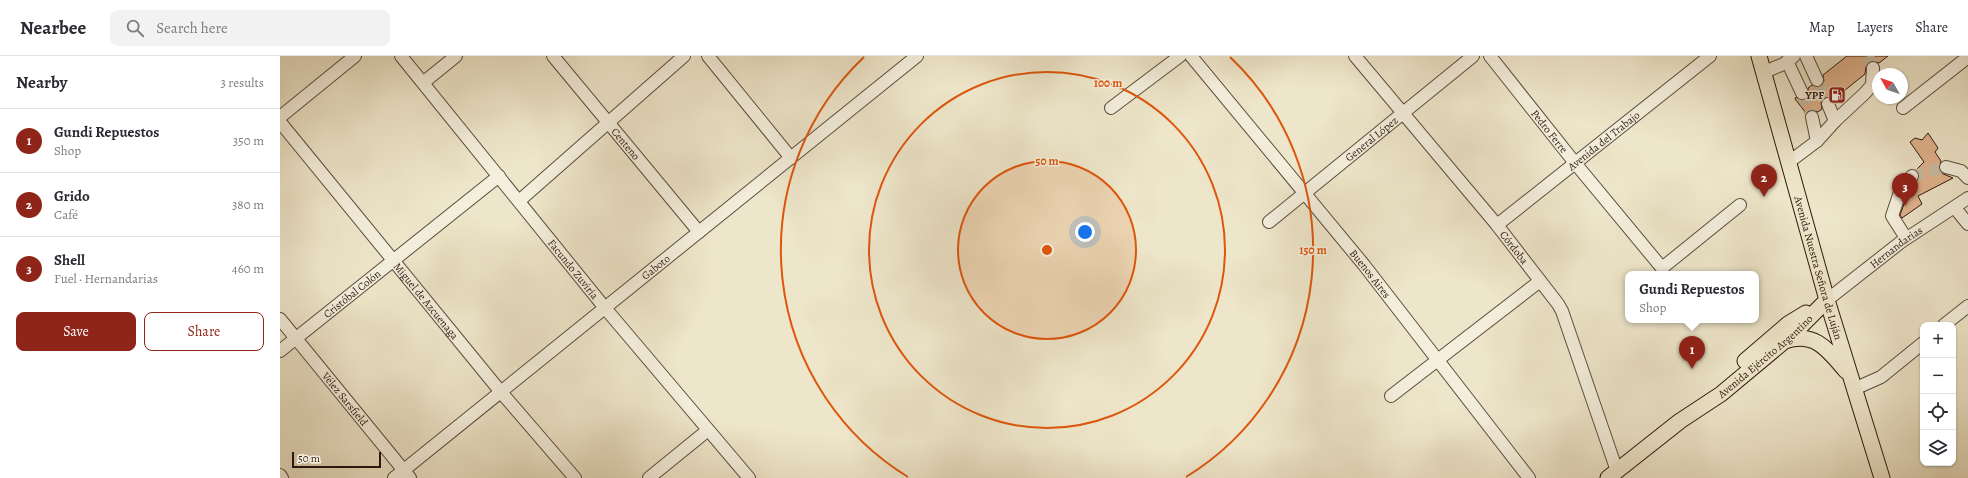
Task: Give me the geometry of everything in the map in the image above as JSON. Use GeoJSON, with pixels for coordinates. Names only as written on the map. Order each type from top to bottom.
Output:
{"type":"FeatureCollection","features":[{"type":"Feature","properties":{"kind":"main road","name":"Avenida Nuestra Señora de Luján"},"geometry":{"type":"LineString","coordinates":[[1759,56],[1827,300],[1882,478]]}},
{"type":"Feature","properties":{"kind":"main road","name":"Avenida Ejército Argentino"},"geometry":{"type":"LineString","coordinates":[[1612,475],[1680,421],[1721,394],[1784,342],[1827,300]]}},
{"type":"Feature","properties":{"kind":"main road","name":"Avenida Ejército Argentino"},"geometry":{"type":"LineString","coordinates":[[1680,421],[1716,386],[1788,324],[1827,300]]}},
{"type":"Feature","properties":{"kind":"main road"},"geometry":{"type":"LineString","coordinates":[[1784,342],[1797,337],[1819,343],[1830,353],[1852,383]]}},
{"type":"Feature","properties":{"kind":"street"},"geometry":{"type":"LineString","coordinates":[[280,117],[355,56]]}},
{"type":"Feature","properties":{"kind":"street","name":"Facundo Zuviría"},"geometry":{"type":"LineString","coordinates":[[401,56],[424,82],[605,308],[749,478]]}},
{"type":"Feature","properties":{"kind":"street"},"geometry":{"type":"LineString","coordinates":[[424,82],[456,56]]}},
{"type":"Feature","properties":{"kind":"street","name":"Centeno"},"geometry":{"type":"LineString","coordinates":[[552,56],[699,232]]}},
{"type":"Feature","properties":{"kind":"street"},"geometry":{"type":"LineString","coordinates":[[520,201],[684,56]]}},
{"type":"Feature","properties":{"kind":"street"},"geometry":{"type":"LineString","coordinates":[[708,56],[791,158]]}},
{"type":"Feature","properties":{"kind":"street","name":"Gaboto"},"geometry":{"type":"LineString","coordinates":[[403,475],[500,391],[791,158],[902,61],[917,56]]}},
{"type":"Feature","properties":{"kind":"street"},"geometry":{"type":"LineString","coordinates":[[1111,108],[1180,56]]}},
{"type":"Feature","properties":{"kind":"street","name":"Buenos Aires"},"geometry":{"type":"LineString","coordinates":[[1191,56],[1305,192],[1438,360],[1528,478]]}},
{"type":"Feature","properties":{"kind":"street","name":"Córdoba"},"geometry":{"type":"LineString","coordinates":[[1355,56],[1497,225],[1562,311],[1612,475]]}},
{"type":"Feature","properties":{"kind":"street","name":"General López"},"geometry":{"type":"LineString","coordinates":[[1269,222],[1473,56]]}},
{"type":"Feature","properties":{"kind":"street","name":"Pedro Ferre"},"geometry":{"type":"LineString","coordinates":[[1490,56],[1575,163],[1662,268],[1740,205]]}},
{"type":"Feature","properties":{"kind":"street","name":"Avenida del Trabajo"},"geometry":{"type":"LineString","coordinates":[[1497,225],[1710,56]]}},
{"type":"Feature","properties":{"kind":"street"},"geometry":{"type":"LineString","coordinates":[[1806,56],[1817,80]]}},
{"type":"Feature","properties":{"kind":"street"},"geometry":{"type":"LineString","coordinates":[[1903,108],[1968,57]]}},
{"type":"Feature","properties":{"kind":"street"},"geometry":{"type":"LineString","coordinates":[[1764,72],[1791,59],[1802,93]]}},
{"type":"Feature","properties":{"kind":"street"},"geometry":{"type":"LineString","coordinates":[[1789,162],[1817,141],[1835,121],[1865,94],[1872,85]]}},
{"type":"Feature","properties":{"kind":"street"},"geometry":{"type":"LineString","coordinates":[[1828,104],[1835,121]]}},
{"type":"Feature","properties":{"kind":"street"},"geometry":{"type":"LineString","coordinates":[[1812,117],[1817,141]]}},
{"type":"Feature","properties":{"kind":"street","name":"Miguel de Azcuenaga"},"geometry":{"type":"LineString","coordinates":[[280,122],[500,391],[575,478]]}},
{"type":"Feature","properties":{"kind":"street"},"geometry":{"type":"LineString","coordinates":[[1946,167],[1960,171],[1968,178]]}},
{"type":"Feature","properties":{"kind":"street","name":"Cristóbal Colón"},"geometry":{"type":"LineString","coordinates":[[280,351],[499,176]]}},
{"type":"Feature","properties":{"kind":"street"},"geometry":{"type":"LineString","coordinates":[[1906,238],[1892,216],[1901,189],[1912,176]]}},
{"type":"Feature","properties":{"kind":"street","name":"Hernandarias"},"geometry":{"type":"LineString","coordinates":[[1827,300],[1906,238],[1955,208],[1968,198]]}},
{"type":"Feature","properties":{"kind":"street"},"geometry":{"type":"LineString","coordinates":[[1955,208],[1968,224]]}},
{"type":"Feature","properties":{"kind":"street"},"geometry":{"type":"LineString","coordinates":[[1390,396],[1540,281]]}},
{"type":"Feature","properties":{"kind":"street"},"geometry":{"type":"LineString","coordinates":[[1948,322],[1968,306]]}},
{"type":"Feature","properties":{"kind":"street","name":"Vélez Sarsfield"},"geometry":{"type":"LineString","coordinates":[[280,320],[403,475]]}},
{"type":"Feature","properties":{"kind":"street"},"geometry":{"type":"LineString","coordinates":[[1852,383],[1881,377],[1920,344]]}},
{"type":"Feature","properties":{"kind":"street"},"geometry":{"type":"LineString","coordinates":[[649,478],[708,430]]}},
{"type":"Feature","properties":{"kind":"building"},"geometry":{"type":"Polygon","coordinates":[[[1847,56],[1888,56],[1879,63],[1874,61],[1869,62],[1866,67],[1865,74],[1834,99],[1829,97],[1822,99],[1822,109],[1818,112],[1811,110],[1806,113],[1795,99],[1796,97],[1801,100],[1806,100],[1809,94],[1808,88],[1812,85],[1820,87],[1824,81],[1823,75],[1847,56]]]}},
{"type":"Feature","properties":{"kind":"building"},"geometry":{"type":"Polygon","coordinates":[[[1928,133],[1938,148],[1935,152],[1941,161],[1939,169],[1941,173],[1953,178],[1918,196],[1922,204],[1902,218],[1900,215],[1908,193],[1919,178],[1919,173],[1916,170],[1924,162],[1910,142],[1915,138],[1922,140],[1928,133]]]}},
{"type":"Feature","properties":{"kind":"tunnel"},"geometry":{"type":"LineString","coordinates":[[1868,56],[1873,68]]}},
{"type":"Feature","properties":{"kind":"tunnel"},"geometry":{"type":"LineString","coordinates":[[1817,80],[1828,104]]}},
{"type":"Feature","properties":{"kind":"tunnel"},"geometry":{"type":"LineString","coordinates":[[1802,93],[1812,117]]}},
{"type":"Feature","properties":{"kind":"tunnel"},"geometry":{"type":"LineString","coordinates":[[1912,176],[1946,167]]}},
{"type":"Feature","properties":{"kind":"place","name":"YPF"},"geometry":{"type":"Point","coordinates":[1837,95]}},
{"type":"Feature","properties":{"kind":"place","name":"Grido"},"geometry":{"type":"Point","coordinates":[1764,197]}},
{"type":"Feature","properties":{"kind":"place","name":"Shell"},"geometry":{"type":"Point","coordinates":[1905,206]}},
{"type":"Feature","properties":{"kind":"place","name":"Gundi Repuestos"},"geometry":{"type":"Point","coordinates":[1692,369]}}]}
